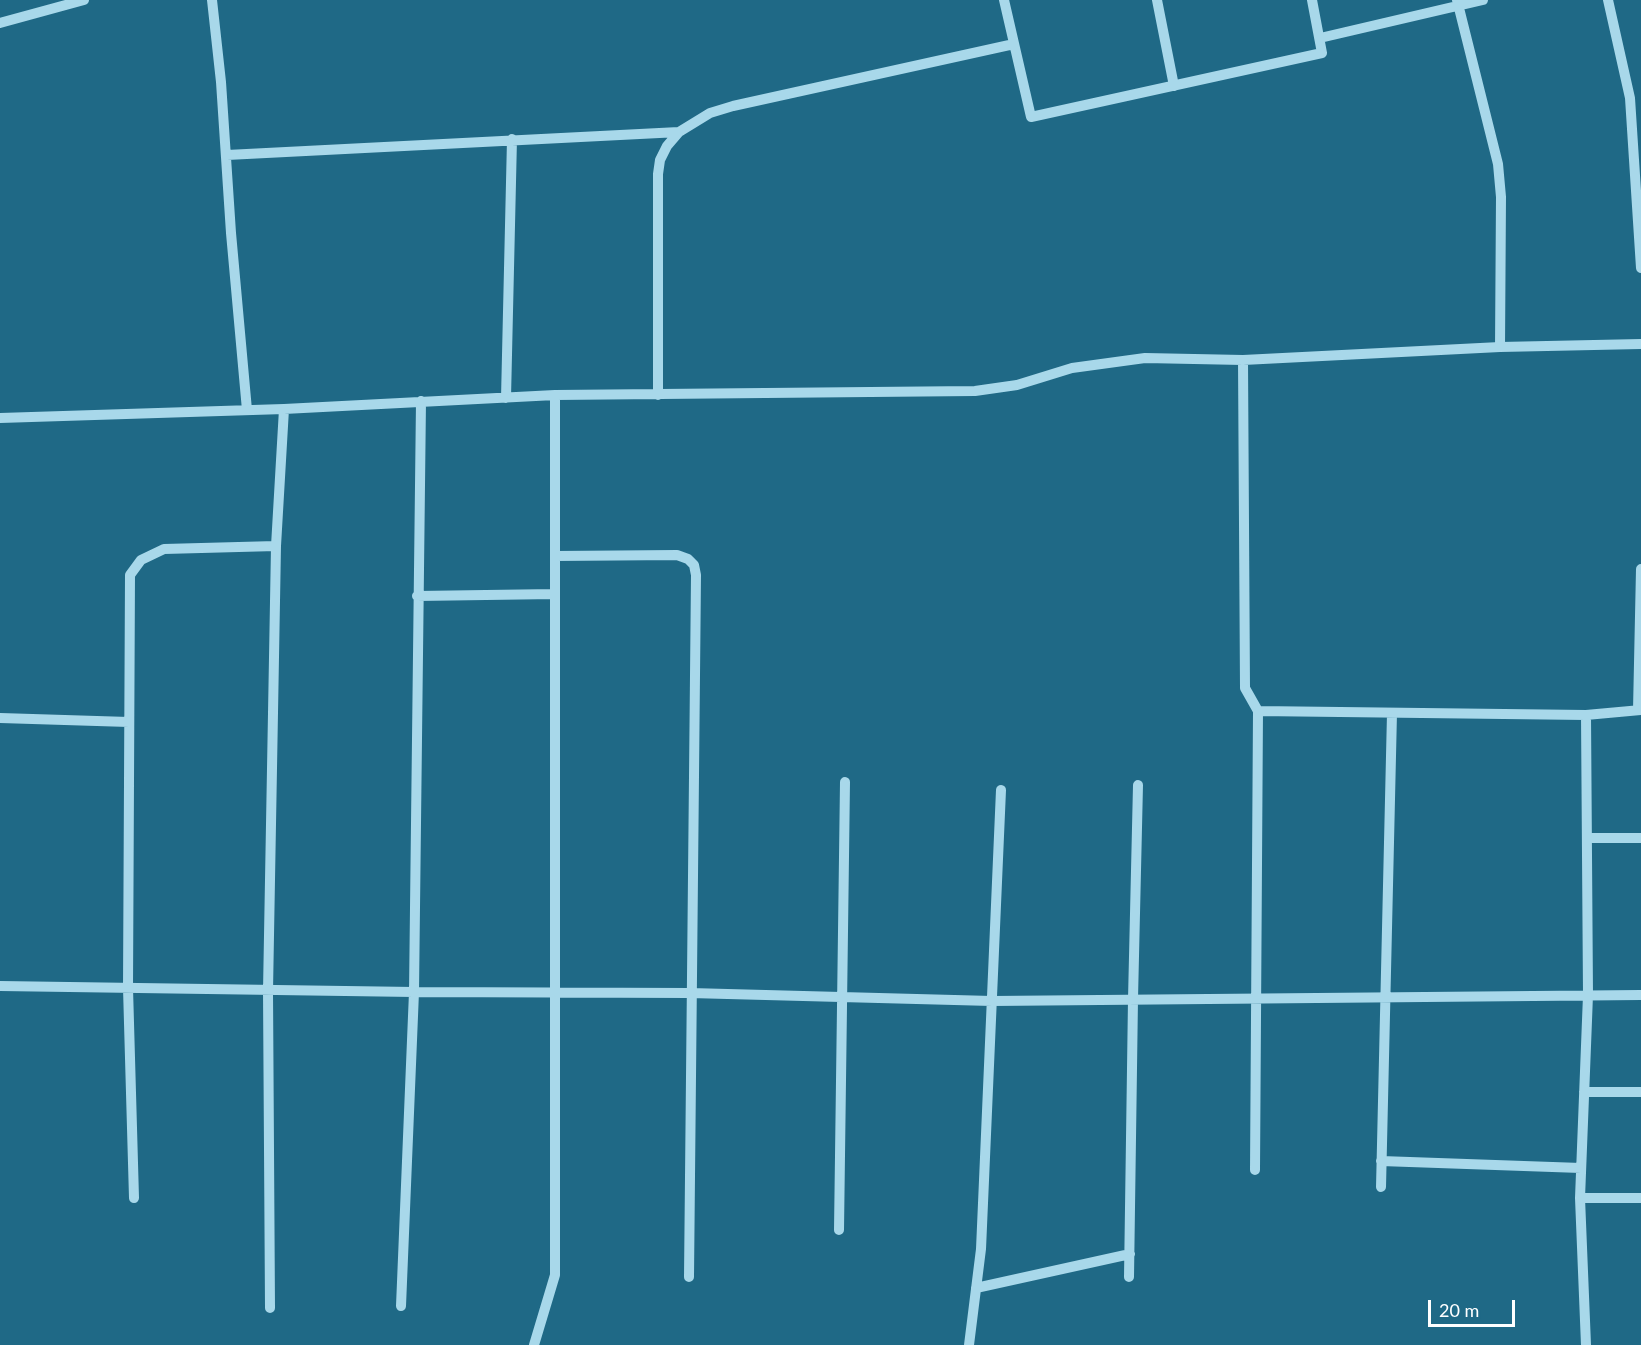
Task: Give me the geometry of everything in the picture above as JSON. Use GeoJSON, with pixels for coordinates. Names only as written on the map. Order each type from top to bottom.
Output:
{"type":"FeatureCollection","features":[{"type":"Feature","properties":{"kind":"street"},"geometry":{"type":"LineString","coordinates":[[0,23],[84,0]]}},
{"type":"Feature","properties":{"kind":"street"},"geometry":{"type":"LineString","coordinates":[[212,0],[247,410]]}},
{"type":"Feature","properties":{"kind":"street"},"geometry":{"type":"LineString","coordinates":[[1004,0],[1031,117],[1322,53],[1312,0]]}},
{"type":"Feature","properties":{"kind":"street"},"geometry":{"type":"LineString","coordinates":[[1157,0],[1174,86]]}},
{"type":"Feature","properties":{"kind":"street"},"geometry":{"type":"LineString","coordinates":[[1320,38],[1458,3],[1483,0]]}},
{"type":"Feature","properties":{"kind":"street"},"geometry":{"type":"LineString","coordinates":[[1608,0],[1630,98],[1641,268]]}},
{"type":"Feature","properties":{"kind":"street"},"geometry":{"type":"LineString","coordinates":[[1458,3],[1498,164],[1501,197],[1500,347]]}},
{"type":"Feature","properties":{"kind":"street"},"geometry":{"type":"LineString","coordinates":[[658,395],[658,174],[660,160],[667,146],[679,132],[711,113],[733,106],[1014,44]]}},
{"type":"Feature","properties":{"kind":"street"},"geometry":{"type":"LineString","coordinates":[[227,155],[679,132]]}},
{"type":"Feature","properties":{"kind":"street"},"geometry":{"type":"LineString","coordinates":[[506,398],[512,140]]}},
{"type":"Feature","properties":{"kind":"street"},"geometry":{"type":"LineString","coordinates":[[0,418],[285,409],[555,396],[975,392],[1017,385],[1072,368],[1145,358],[1189,357],[1243,360],[1500,347],[1641,344]]}},
{"type":"Feature","properties":{"kind":"street"},"geometry":{"type":"LineString","coordinates":[[1243,360],[1245,688],[1258,711],[1255,1170]]}},
{"type":"Feature","properties":{"kind":"street"},"geometry":{"type":"LineString","coordinates":[[534,1345],[555,1275],[555,396]]}},
{"type":"Feature","properties":{"kind":"street"},"geometry":{"type":"LineString","coordinates":[[401,1306],[414,992],[420,401]]}},
{"type":"Feature","properties":{"kind":"street"},"geometry":{"type":"LineString","coordinates":[[270,1308],[268,991],[276,546],[285,409]]}},
{"type":"Feature","properties":{"kind":"street"},"geometry":{"type":"LineString","coordinates":[[135,1198],[128,988],[130,575],[134,567],[146,557],[164,549],[276,546]]}},
{"type":"Feature","properties":{"kind":"street"},"geometry":{"type":"LineString","coordinates":[[555,556],[677,555],[688,559],[694,565],[696,575],[690,993],[689,1277]]}},
{"type":"Feature","properties":{"kind":"street"},"geometry":{"type":"LineString","coordinates":[[1258,711],[1586,715],[1639,710],[1641,569]]}},
{"type":"Feature","properties":{"kind":"street"},"geometry":{"type":"LineString","coordinates":[[417,596],[555,594]]}},
{"type":"Feature","properties":{"kind":"street"},"geometry":{"type":"LineString","coordinates":[[1381,1188],[1392,712]]}},
{"type":"Feature","properties":{"kind":"street"},"geometry":{"type":"LineString","coordinates":[[1586,715],[1588,995],[1580,1198],[1586,1345]]}},
{"type":"Feature","properties":{"kind":"street"},"geometry":{"type":"LineString","coordinates":[[0,718],[129,722]]}},
{"type":"Feature","properties":{"kind":"street"},"geometry":{"type":"LineString","coordinates":[[839,1230],[845,782]]}},
{"type":"Feature","properties":{"kind":"street"},"geometry":{"type":"LineString","coordinates":[[1130,1277],[1138,785]]}},
{"type":"Feature","properties":{"kind":"street"},"geometry":{"type":"LineString","coordinates":[[969,1345],[981,1249],[1001,790]]}},
{"type":"Feature","properties":{"kind":"street"},"geometry":{"type":"LineString","coordinates":[[1587,838],[1641,838]]}},
{"type":"Feature","properties":{"kind":"street"},"geometry":{"type":"LineString","coordinates":[[0,986],[268,991],[690,993],[992,1000],[1641,995]]}},
{"type":"Feature","properties":{"kind":"street"},"geometry":{"type":"LineString","coordinates":[[1584,1092],[1641,1092]]}},
{"type":"Feature","properties":{"kind":"street"},"geometry":{"type":"LineString","coordinates":[[1381,1161],[1581,1168]]}},
{"type":"Feature","properties":{"kind":"street"},"geometry":{"type":"LineString","coordinates":[[1580,1198],[1641,1198]]}},
{"type":"Feature","properties":{"kind":"street"},"geometry":{"type":"LineString","coordinates":[[976,1288],[1130,1254]]}}]}
